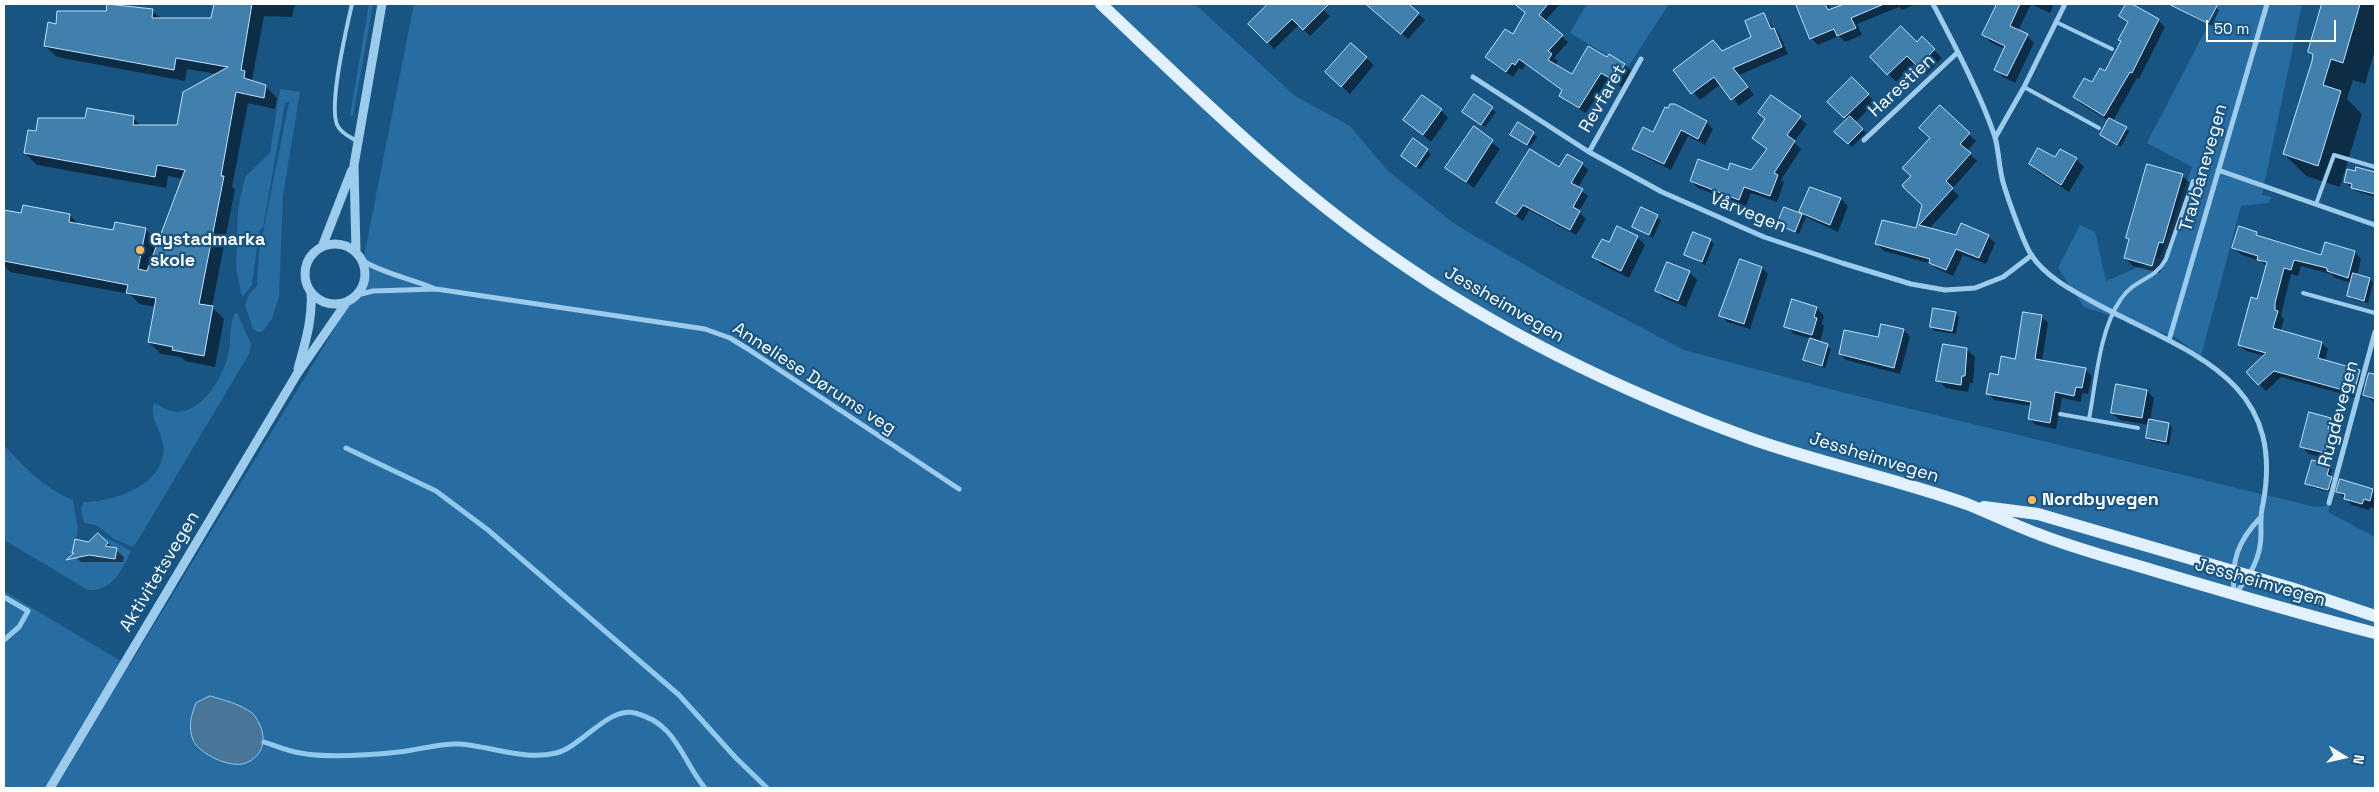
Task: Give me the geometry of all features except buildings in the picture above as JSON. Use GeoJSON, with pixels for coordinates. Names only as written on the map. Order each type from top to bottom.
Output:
{"type":"FeatureCollection","features":[{"type":"Feature","properties":{"kind":"main road","name":"Jessheimvegen"},"geometry":{"type":"LineString","coordinates":[[1101,4],[1302,190],[1393,258],[1497,324],[1576,365],[1689,415],[1755,440],[1967,504],[2041,536],[2235,595],[2375,632]]}},
{"type":"Feature","properties":{"kind":"main road","name":"Jessheimvegen"},"geometry":{"type":"LineString","coordinates":[[1967,504],[2038,514],[2250,576],[2375,616]]}},
{"type":"Feature","properties":{"kind":"street"},"geometry":{"type":"LineString","coordinates":[[356,252],[354,165],[382,4]]}},
{"type":"Feature","properties":{"kind":"street"},"geometry":{"type":"LineString","coordinates":[[1934,4],[1958,52],[1995,138],[2003,182],[2032,256],[2056,280],[2113,313],[2169,340],[2209,365],[2232,382],[2252,410],[2261,428],[2267,456],[2268,472],[2260,518],[2260,548],[2256,563],[2250,576],[2235,595]]}},
{"type":"Feature","properties":{"kind":"street"},"geometry":{"type":"LineString","coordinates":[[1995,138],[2024,87],[2065,4]]}},
{"type":"Feature","properties":{"kind":"street","name":"Travbanevegen"},"geometry":{"type":"LineString","coordinates":[[2169,340],[2267,4]]}},
{"type":"Feature","properties":{"kind":"street","name":"Harestien"},"geometry":{"type":"LineString","coordinates":[[1864,140],[1958,52]]}},
{"type":"Feature","properties":{"kind":"street","name":"Revfaret"},"geometry":{"type":"LineString","coordinates":[[1589,152],[1641,59]]}},
{"type":"Feature","properties":{"kind":"street","name":"Vårvegen"},"geometry":{"type":"LineString","coordinates":[[1473,77],[1589,152],[1662,192],[1764,237],[1911,284],[1945,290],[1975,288],[2003,277],[2032,256]]}},
{"type":"Feature","properties":{"kind":"street"},"geometry":{"type":"LineString","coordinates":[[322,246],[340,244],[356,252],[363,261],[365,279],[358,295],[346,303],[327,304],[311,292],[306,282],[305,268],[312,254],[322,246],[354,165]]}},
{"type":"Feature","properties":{"kind":"street"},"geometry":{"type":"LineString","coordinates":[[2218,170],[2375,225]]}},
{"type":"Feature","properties":{"kind":"street","name":"Anneliese Dørums veg"},"geometry":{"type":"LineString","coordinates":[[363,261],[390,275],[413,280],[436,289]]}},
{"type":"Feature","properties":{"kind":"street","name":"Anneliese Dørums veg"},"geometry":{"type":"LineString","coordinates":[[358,295],[373,291],[436,289],[690,325],[715,332],[748,349],[959,490]]}},
{"type":"Feature","properties":{"kind":"street","name":"Aktivitetsvegen"},"geometry":{"type":"LineString","coordinates":[[297,374],[310,325],[311,292]]}},
{"type":"Feature","properties":{"kind":"street","name":"Aktivitetsvegen"},"geometry":{"type":"LineString","coordinates":[[50,788],[297,374],[346,303]]}},
{"type":"Feature","properties":{"kind":"street","name":"Rugdevegen"},"geometry":{"type":"LineString","coordinates":[[2329,503],[2375,332]]}},
{"type":"Feature","properties":{"kind":"street"},"geometry":{"type":"LineString","coordinates":[[2235,595],[2232,571],[2247,531],[2260,518]]}},
{"type":"Feature","properties":{"kind":"lane"},"geometry":{"type":"LineString","coordinates":[[352,4],[339,71],[334,118],[339,128],[358,142]]}},
{"type":"Feature","properties":{"kind":"lane"},"geometry":{"type":"LineString","coordinates":[[2056,22],[2112,49]]}},
{"type":"Feature","properties":{"kind":"lane"},"geometry":{"type":"LineString","coordinates":[[2024,87],[2099,128]]}},
{"type":"Feature","properties":{"kind":"lane"},"geometry":{"type":"LineString","coordinates":[[2316,204],[2334,155],[2375,167]]}},
{"type":"Feature","properties":{"kind":"lane"},"geometry":{"type":"LineString","coordinates":[[2089,419],[2106,330],[2113,313],[2121,299],[2138,281],[2152,276],[2160,270],[2166,259],[2193,181]]}},
{"type":"Feature","properties":{"kind":"lane"},"geometry":{"type":"LineString","coordinates":[[2303,293],[2375,313]]}},
{"type":"Feature","properties":{"kind":"lane"},"geometry":{"type":"LineString","coordinates":[[2060,414],[2138,428]]}},
{"type":"Feature","properties":{"kind":"shaded area"},"geometry":{"type":"Polygon","coordinates":[[[369,4],[373,4],[353,116],[350,116],[369,4]]]}},
{"type":"Feature","properties":{"kind":"shaded area"},"geometry":{"type":"Polygon","coordinates":[[[414,4],[1195,4],[1295,96],[1350,126],[1388,171],[1456,225],[1558,284],[1684,350],[1845,393],[2315,507],[2330,505],[2328,512],[2375,537],[2375,788],[4,788],[4,591],[129,666],[357,292],[414,4]]]}},
{"type":"Feature","properties":{"kind":"shaded area"},"geometry":{"type":"Polygon","coordinates":[[[1587,4],[1669,4],[1628,67],[1570,33],[1587,4]]]}},
{"type":"Feature","properties":{"kind":"shaded area"},"geometry":{"type":"Polygon","coordinates":[[[2219,4],[2302,4],[2262,195],[2272,197],[2268,203],[2241,206],[2201,356],[2175,337],[2084,307],[2058,268],[2080,225],[2095,232],[2106,281],[2160,258],[2192,167],[2147,143],[2219,4]]]}},
{"type":"Feature","properties":{"kind":"shaded area"},"geometry":{"type":"Polygon","coordinates":[[[280,89],[300,92],[283,195],[279,297],[272,319],[262,332],[258,332],[253,329],[245,305],[249,294],[257,286],[259,253],[289,102],[285,103],[263,227],[259,231],[252,285],[242,297],[236,267],[238,210],[246,176],[270,153],[280,89]]]}},
{"type":"Feature","properties":{"kind":"shaded area"},"geometry":{"type":"Polygon","coordinates":[[[235,313],[237,313],[251,344],[249,354],[135,545],[133,547],[114,539],[96,525],[84,523],[81,508],[84,502],[110,499],[124,494],[148,480],[157,470],[162,458],[163,444],[154,419],[154,403],[167,410],[176,412],[186,411],[204,399],[218,381],[227,360],[230,332],[235,313]]]}},
{"type":"Feature","properties":{"kind":"shaded area"},"geometry":{"type":"Polygon","coordinates":[[[4,445],[27,469],[44,483],[73,500],[78,529],[73,553],[96,554],[101,536],[131,551],[120,572],[110,584],[96,590],[88,590],[4,540],[4,445]]]}},
{"type":"Feature","properties":{"kind":"shaded area"},"geometry":{"type":"Polygon","coordinates":[[[210,696],[237,705],[255,716],[263,735],[263,741],[260,751],[252,760],[240,764],[224,762],[208,755],[196,745],[191,730],[193,712],[196,703],[210,696]]]}},
{"type":"Feature","properties":{"kind":"waterway"},"geometry":{"type":"LineString","coordinates":[[346,448],[436,491],[488,530],[679,695],[735,757],[767,788]]}},
{"type":"Feature","properties":{"kind":"waterway"},"geometry":{"type":"LineString","coordinates":[[4,597],[28,611],[19,627],[4,640]]}},
{"type":"Feature","properties":{"kind":"waterway"},"geometry":{"type":"LineString","coordinates":[[264,742],[286,750],[311,755],[349,756],[388,753],[452,744],[471,745],[520,754],[544,755],[566,749],[615,715],[625,712],[635,713],[649,718],[670,734],[705,788]]}},
{"type":"Feature","properties":{"kind":"place","name":"Gystadmarka skole"},"geometry":{"type":"Point","coordinates":[140,250]}},
{"type":"Feature","properties":{"kind":"place","name":"Nordbyvegen"},"geometry":{"type":"Point","coordinates":[2032,500]}}]}
